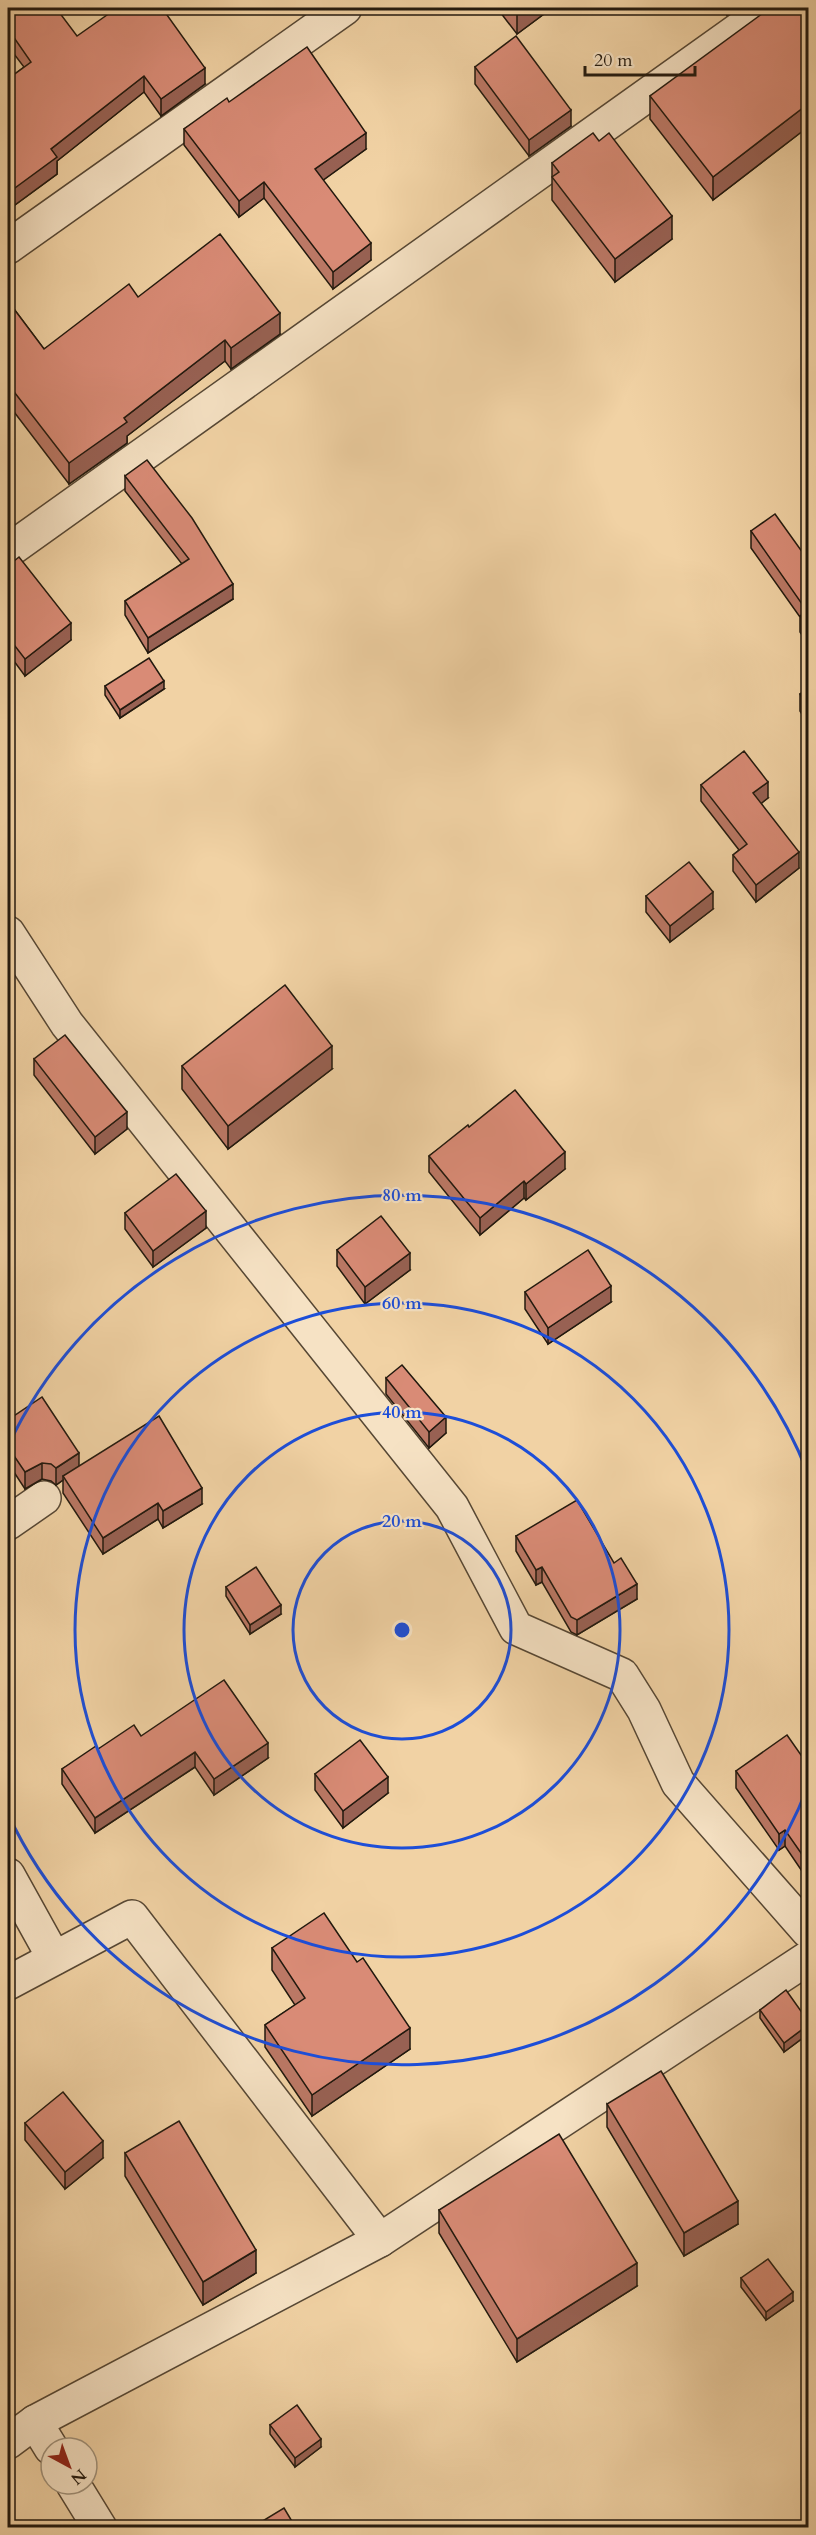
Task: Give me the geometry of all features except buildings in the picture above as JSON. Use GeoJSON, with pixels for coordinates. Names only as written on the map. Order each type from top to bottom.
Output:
{"type":"FeatureCollection","features":[{"type":"Feature","properties":{"kind":"street"},"geometry":{"type":"LineString","coordinates":[[8,247],[345,8]]}},
{"type":"Feature","properties":{"kind":"street"},"geometry":{"type":"LineString","coordinates":[[8,552],[770,8]]}},
{"type":"Feature","properties":{"kind":"street"},"geometry":{"type":"LineString","coordinates":[[8,933],[67,1024],[452,1507],[516,1628],[622,1676],[644,1710],[678,1783],[808,1931]]}},
{"type":"Feature","properties":{"kind":"street"},"geometry":{"type":"LineString","coordinates":[[8,1523],[44,1498]]}},
{"type":"Feature","properties":{"kind":"street"},"geometry":{"type":"LineString","coordinates":[[8,1875],[54,1959]]}},
{"type":"Feature","properties":{"kind":"street"},"geometry":{"type":"LineString","coordinates":[[8,1983],[132,1917],[380,2240]]}},
{"type":"Feature","properties":{"kind":"street"},"geometry":{"type":"LineString","coordinates":[[8,2442],[43,2435],[380,2240],[808,1958]]}},
{"type":"Feature","properties":{"kind":"street"},"geometry":{"type":"LineString","coordinates":[[80,2496],[100,2528]]}}]}
